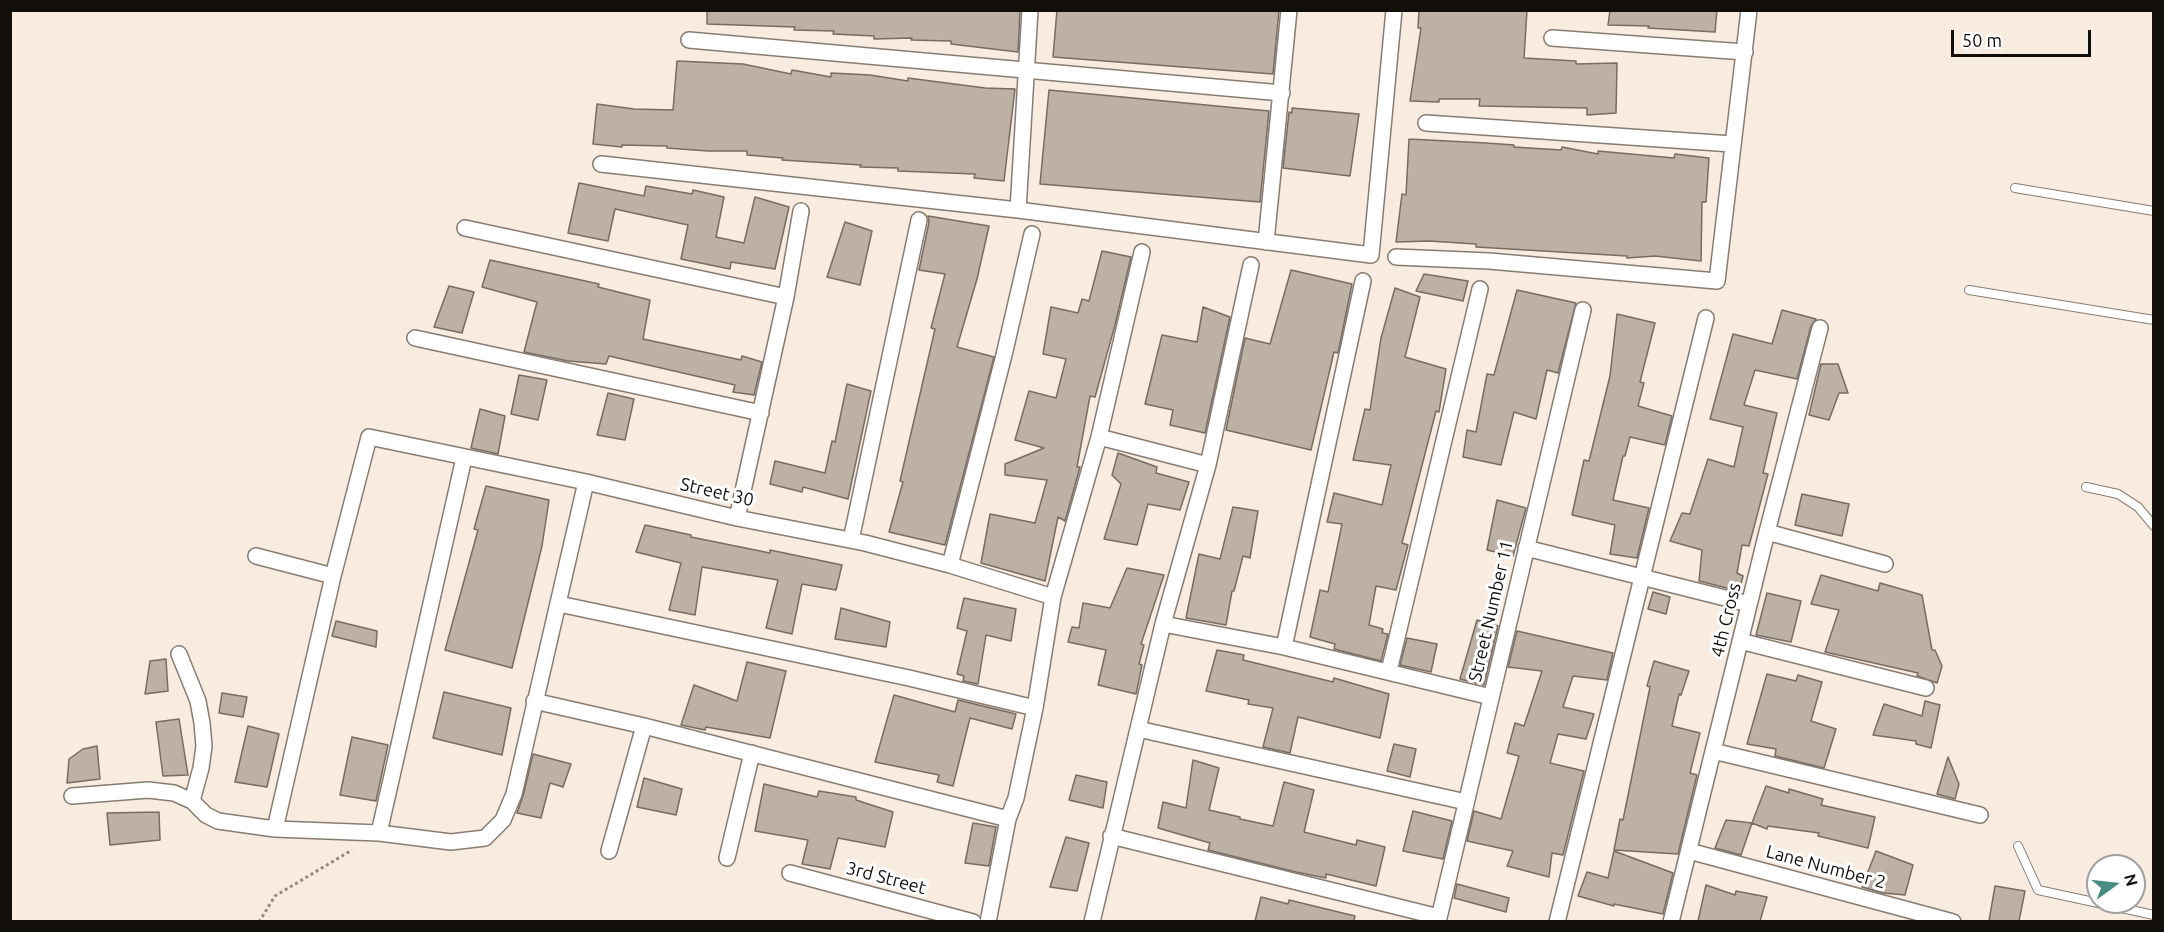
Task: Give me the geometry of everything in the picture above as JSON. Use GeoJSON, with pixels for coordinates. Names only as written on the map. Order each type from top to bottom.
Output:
{"type":"FeatureCollection","features":[{"type":"Feature","properties":{"kind":"street"},"geometry":{"type":"LineString","coordinates":[[1018,210],[1030,10]]}},
{"type":"Feature","properties":{"kind":"street"},"geometry":{"type":"LineString","coordinates":[[1266,242],[1289,10]]}},
{"type":"Feature","properties":{"kind":"street"},"geometry":{"type":"LineString","coordinates":[[601,164],[1018,210],[1371,255],[1394,10]]}},
{"type":"Feature","properties":{"kind":"street"},"geometry":{"type":"LineString","coordinates":[[1396,257],[1489,261],[1717,281],[1749,10]]}},
{"type":"Feature","properties":{"kind":"street"},"geometry":{"type":"LineString","coordinates":[[1552,38],[1745,52]]}},
{"type":"Feature","properties":{"kind":"street"},"geometry":{"type":"LineString","coordinates":[[689,40],[1282,93]]}},
{"type":"Feature","properties":{"kind":"street"},"geometry":{"type":"LineString","coordinates":[[1426,123],[1732,144]]}},
{"type":"Feature","properties":{"kind":"street"},"geometry":{"type":"LineString","coordinates":[[737,518],[786,297],[801,211]]}},
{"type":"Feature","properties":{"kind":"street"},"geometry":{"type":"LineString","coordinates":[[851,540],[919,220]]}},
{"type":"Feature","properties":{"kind":"street"},"geometry":{"type":"LineString","coordinates":[[465,228],[786,297]]}},
{"type":"Feature","properties":{"kind":"street"},"geometry":{"type":"LineString","coordinates":[[950,565],[1004,355],[1032,234]]}},
{"type":"Feature","properties":{"kind":"street"},"geometry":{"type":"LineString","coordinates":[[988,921],[1008,819],[1016,798],[1035,708],[1053,597],[1099,437],[1142,252]]}},
{"type":"Feature","properties":{"kind":"street"},"geometry":{"type":"LineString","coordinates":[[1092,921],[1163,624],[1208,465],[1251,265]]}},
{"type":"Feature","properties":{"kind":"street"},"geometry":{"type":"LineString","coordinates":[[1284,647],[1363,281]]}},
{"type":"Feature","properties":{"kind":"street"},"geometry":{"type":"LineString","coordinates":[[1389,671],[1480,289]]}},
{"type":"Feature","properties":{"kind":"street","name":"Street Number 11"},"geometry":{"type":"LineString","coordinates":[[1438,919],[1583,310]]}},
{"type":"Feature","properties":{"kind":"street"},"geometry":{"type":"LineString","coordinates":[[1557,921],[1706,318]]}},
{"type":"Feature","properties":{"kind":"street","name":"4th Cross"},"geometry":{"type":"LineString","coordinates":[[1671,921],[1820,328]]}},
{"type":"Feature","properties":{"kind":"street"},"geometry":{"type":"LineString","coordinates":[[415,338],[761,413]]}},
{"type":"Feature","properties":{"kind":"street","name":"Street 30"},"geometry":{"type":"LineString","coordinates":[[333,576],[369,437],[586,482],[737,518],[851,540],[950,565],[1053,597]]}},
{"type":"Feature","properties":{"kind":"street"},"geometry":{"type":"LineString","coordinates":[[1099,437],[1208,465]]}},
{"type":"Feature","properties":{"kind":"street"},"geometry":{"type":"LineString","coordinates":[[379,833],[464,458]]}},
{"type":"Feature","properties":{"kind":"street"},"geometry":{"type":"LineString","coordinates":[[72,796],[148,790],[174,793],[192,801],[206,815],[218,821],[275,829],[379,833],[451,842],[485,838],[503,820],[514,794],[586,482]]}},
{"type":"Feature","properties":{"kind":"street"},"geometry":{"type":"LineString","coordinates":[[1767,532],[1885,564]]}},
{"type":"Feature","properties":{"kind":"street"},"geometry":{"type":"LineString","coordinates":[[1526,548],[1749,604]]}},
{"type":"Feature","properties":{"kind":"street"},"geometry":{"type":"LineString","coordinates":[[256,556],[333,576],[275,829]]}},
{"type":"Feature","properties":{"kind":"street"},"geometry":{"type":"LineString","coordinates":[[559,604],[909,678],[1035,708]]}},
{"type":"Feature","properties":{"kind":"street"},"geometry":{"type":"LineString","coordinates":[[1163,624],[1284,647],[1491,697]]}},
{"type":"Feature","properties":{"kind":"street"},"geometry":{"type":"LineString","coordinates":[[1740,641],[1926,688]]}},
{"type":"Feature","properties":{"kind":"street"},"geometry":{"type":"LineString","coordinates":[[179,654],[198,701],[202,723],[204,746],[192,801]]}},
{"type":"Feature","properties":{"kind":"street"},"geometry":{"type":"LineString","coordinates":[[534,701],[753,753],[1008,819]]}},
{"type":"Feature","properties":{"kind":"street"},"geometry":{"type":"LineString","coordinates":[[609,851],[644,726]]}},
{"type":"Feature","properties":{"kind":"street"},"geometry":{"type":"LineString","coordinates":[[1138,729],[1466,802]]}},
{"type":"Feature","properties":{"kind":"street"},"geometry":{"type":"LineString","coordinates":[[1713,751],[1980,815]]}},
{"type":"Feature","properties":{"kind":"street"},"geometry":{"type":"LineString","coordinates":[[727,858],[753,753]]}},
{"type":"Feature","properties":{"kind":"street"},"geometry":{"type":"LineString","coordinates":[[1111,836],[1438,919]]}},
{"type":"Feature","properties":{"kind":"street","name":"Lane Number 2"},"geometry":{"type":"LineString","coordinates":[[1689,851],[1953,921]]}},
{"type":"Feature","properties":{"kind":"street","name":"3rd Street"},"geometry":{"type":"LineString","coordinates":[[790,873],[973,921]]}},
{"type":"Feature","properties":{"kind":"lane"},"geometry":{"type":"LineString","coordinates":[[2015,188],[2154,211]]}},
{"type":"Feature","properties":{"kind":"lane"},"geometry":{"type":"LineString","coordinates":[[1969,290],[2154,320]]}},
{"type":"Feature","properties":{"kind":"lane"},"geometry":{"type":"LineString","coordinates":[[2086,487],[2118,494],[2138,507],[2154,526]]}},
{"type":"Feature","properties":{"kind":"lane"},"geometry":{"type":"LineString","coordinates":[[2018,846],[2038,890],[2154,915]]}},
{"type":"Feature","properties":{"kind":"path"},"geometry":{"type":"LineString","coordinates":[[259,921],[274,896],[379,833]]}},
{"type":"Feature","properties":{"kind":"building"},"geometry":{"type":"Polygon","coordinates":[[[707,10],[1015,10],[1020,11],[1018,52],[951,44],[951,41],[911,40],[912,38],[874,39],[874,36],[833,34],[834,31],[794,30],[795,27],[707,24],[707,10]]]}},
{"type":"Feature","properties":{"kind":"building"},"geometry":{"type":"Polygon","coordinates":[[[1057,10],[1279,10],[1273,74],[1053,57],[1057,10]]]}},
{"type":"Feature","properties":{"kind":"building"},"geometry":{"type":"Polygon","coordinates":[[[1419,10],[1527,10],[1524,58],[1576,61],[1576,64],[1617,63],[1616,113],[1587,115],[1587,108],[1479,106],[1480,99],[1439,99],[1439,102],[1410,101],[1421,28],[1418,28],[1419,10]]]}},
{"type":"Feature","properties":{"kind":"building"},"geometry":{"type":"Polygon","coordinates":[[[1610,10],[1717,10],[1715,32],[1608,25],[1610,10]]]}},
{"type":"Feature","properties":{"kind":"building"},"geometry":{"type":"Polygon","coordinates":[[[677,61],[743,64],[791,74],[792,70],[831,77],[831,73],[870,75],[908,81],[908,78],[985,88],[1015,89],[1004,181],[974,178],[975,174],[898,171],[898,168],[782,160],[783,158],[747,155],[747,151],[593,144],[597,104],[634,109],[673,110],[677,61]]]}},
{"type":"Feature","properties":{"kind":"building"},"geometry":{"type":"Polygon","coordinates":[[[1049,90],[1269,111],[1260,202],[1040,184],[1049,90]]]}},
{"type":"Feature","properties":{"kind":"building"},"geometry":{"type":"Polygon","coordinates":[[[1292,108],[1359,114],[1350,176],[1283,168],[1289,112],[1292,113],[1292,108]]]}},
{"type":"Feature","properties":{"kind":"building"},"geometry":{"type":"Polygon","coordinates":[[[1409,139],[1561,150],[1562,147],[1598,154],[1598,151],[1674,158],[1675,154],[1709,158],[1706,202],[1702,202],[1701,261],[1655,256],[1627,258],[1627,256],[1476,247],[1476,244],[1429,241],[1396,242],[1402,194],[1406,195],[1409,139]]]}},
{"type":"Feature","properties":{"kind":"building"},"geometry":{"type":"Polygon","coordinates":[[[579,183],[644,196],[646,186],[692,194],[693,190],[724,197],[716,237],[744,243],[755,197],[789,207],[775,269],[731,262],[730,269],[681,259],[688,225],[615,209],[608,241],[568,233],[579,183]]]}},
{"type":"Feature","properties":{"kind":"building"},"geometry":{"type":"Polygon","coordinates":[[[928,216],[989,226],[977,279],[957,347],[994,357],[945,545],[889,532],[903,482],[900,481],[935,329],[931,328],[945,274],[919,270],[929,222],[928,216]]]}},
{"type":"Feature","properties":{"kind":"building"},"geometry":{"type":"Polygon","coordinates":[[[845,222],[872,231],[860,285],[827,277],[845,222]]]}},
{"type":"Feature","properties":{"kind":"building"},"geometry":{"type":"Polygon","coordinates":[[[1102,251],[1131,257],[1095,397],[1090,396],[1077,467],[1080,467],[1065,521],[1058,517],[1045,581],[981,563],[990,514],[1035,523],[1047,480],[1005,475],[1005,464],[1044,448],[1015,440],[1029,391],[1056,398],[1066,359],[1043,354],[1051,307],[1078,313],[1082,299],[1089,301],[1102,251]]]}},
{"type":"Feature","properties":{"kind":"building"},"geometry":{"type":"Polygon","coordinates":[[[490,260],[599,284],[598,287],[650,300],[643,339],[741,360],[742,356],[762,362],[754,395],[733,392],[735,385],[609,356],[606,364],[568,361],[524,352],[537,302],[482,287],[490,260]]]}},
{"type":"Feature","properties":{"kind":"building"},"geometry":{"type":"Polygon","coordinates":[[[1291,270],[1352,284],[1338,353],[1334,352],[1311,450],[1226,430],[1245,338],[1270,344],[1291,270]]]}},
{"type":"Feature","properties":{"kind":"building"},"geometry":{"type":"Polygon","coordinates":[[[1424,274],[1468,281],[1463,301],[1416,291],[1424,274]]]}},
{"type":"Feature","properties":{"kind":"building"},"geometry":{"type":"Polygon","coordinates":[[[449,286],[474,292],[462,333],[434,327],[449,286]]]}},
{"type":"Feature","properties":{"kind":"building"},"geometry":{"type":"Polygon","coordinates":[[[1395,288],[1420,297],[1405,357],[1446,369],[1439,412],[1436,411],[1402,543],[1408,545],[1396,590],[1376,586],[1369,625],[1383,629],[1382,633],[1388,634],[1381,661],[1334,649],[1335,644],[1310,637],[1320,590],[1328,592],[1342,524],[1327,522],[1334,493],[1382,505],[1391,465],[1353,460],[1365,409],[1370,410],[1381,338],[1395,288]]]}},
{"type":"Feature","properties":{"kind":"building"},"geometry":{"type":"Polygon","coordinates":[[[1517,290],[1576,303],[1558,373],[1547,370],[1536,419],[1514,412],[1501,465],[1463,457],[1467,430],[1476,432],[1487,374],[1494,375],[1517,290]]]}},
{"type":"Feature","properties":{"kind":"building"},"geometry":{"type":"Polygon","coordinates":[[[1203,307],[1230,317],[1205,433],[1170,425],[1173,410],[1145,404],[1162,335],[1197,342],[1203,307]]]}},
{"type":"Feature","properties":{"kind":"building"},"geometry":{"type":"Polygon","coordinates":[[[1782,310],[1816,319],[1811,326],[1797,379],[1755,370],[1744,405],[1777,413],[1763,473],[1768,474],[1749,546],[1742,545],[1737,573],[1743,576],[1739,591],[1699,581],[1702,550],[1670,541],[1682,513],[1690,514],[1708,459],[1734,467],[1743,427],[1710,419],[1733,334],[1772,344],[1782,310]]]}},
{"type":"Feature","properties":{"kind":"building"},"geometry":{"type":"Polygon","coordinates":[[[1617,314],[1655,323],[1640,382],[1644,383],[1638,406],[1672,416],[1665,445],[1630,437],[1625,456],[1623,456],[1613,500],[1649,508],[1637,558],[1610,554],[1615,525],[1572,515],[1584,460],[1589,461],[1610,376],[1617,314]]]}},
{"type":"Feature","properties":{"kind":"building"},"geometry":{"type":"Polygon","coordinates":[[[1821,364],[1838,364],[1848,393],[1839,393],[1829,420],[1809,415],[1821,364]]]}},
{"type":"Feature","properties":{"kind":"building"},"geometry":{"type":"Polygon","coordinates":[[[519,375],[547,380],[538,420],[511,414],[519,375]]]}},
{"type":"Feature","properties":{"kind":"building"},"geometry":{"type":"Polygon","coordinates":[[[847,384],[871,391],[848,499],[803,487],[802,492],[770,484],[775,461],[825,473],[832,441],[835,442],[847,384]]]}},
{"type":"Feature","properties":{"kind":"building"},"geometry":{"type":"Polygon","coordinates":[[[608,393],[634,399],[625,440],[597,435],[608,393]]]}},
{"type":"Feature","properties":{"kind":"building"},"geometry":{"type":"Polygon","coordinates":[[[480,409],[505,416],[498,454],[471,448],[480,409]]]}},
{"type":"Feature","properties":{"kind":"building"},"geometry":{"type":"Polygon","coordinates":[[[1118,453],[1157,467],[1156,473],[1189,482],[1180,510],[1148,504],[1137,545],[1104,539],[1121,484],[1112,475],[1118,453]]]}},
{"type":"Feature","properties":{"kind":"building"},"geometry":{"type":"Polygon","coordinates":[[[486,486],[549,500],[542,546],[512,668],[445,650],[478,530],[474,529],[486,486]]]}},
{"type":"Feature","properties":{"kind":"building"},"geometry":{"type":"Polygon","coordinates":[[[1802,494],[1849,504],[1842,536],[1795,525],[1802,494]]]}},
{"type":"Feature","properties":{"kind":"building"},"geometry":{"type":"Polygon","coordinates":[[[1497,500],[1526,508],[1513,556],[1487,550],[1497,500]]]}},
{"type":"Feature","properties":{"kind":"building"},"geometry":{"type":"Polygon","coordinates":[[[1233,507],[1258,511],[1250,558],[1243,556],[1234,591],[1232,591],[1226,625],[1186,618],[1199,554],[1220,559],[1233,507]]]}},
{"type":"Feature","properties":{"kind":"building"},"geometry":{"type":"Polygon","coordinates":[[[645,525],[691,535],[691,537],[842,565],[836,590],[802,584],[792,634],[766,628],[778,580],[702,567],[695,615],[669,610],[681,563],[636,552],[645,525]]]}},
{"type":"Feature","properties":{"kind":"building"},"geometry":{"type":"Polygon","coordinates":[[[1127,568],[1164,575],[1141,644],[1144,645],[1139,664],[1142,665],[1136,694],[1098,685],[1106,650],[1068,642],[1072,627],[1079,628],[1083,603],[1110,608],[1127,568]]]}},
{"type":"Feature","properties":{"kind":"building"},"geometry":{"type":"Polygon","coordinates":[[[1821,575],[1878,591],[1880,583],[1922,595],[1932,650],[1935,650],[1942,666],[1937,683],[1917,676],[1918,673],[1825,652],[1839,610],[1811,604],[1821,575]]]}},
{"type":"Feature","properties":{"kind":"building"},"geometry":{"type":"Polygon","coordinates":[[[1653,592],[1670,597],[1666,614],[1648,609],[1653,592]]]}},
{"type":"Feature","properties":{"kind":"building"},"geometry":{"type":"Polygon","coordinates":[[[1767,593],[1801,601],[1791,642],[1756,635],[1767,593]]]}},
{"type":"Feature","properties":{"kind":"building"},"geometry":{"type":"Polygon","coordinates":[[[964,598],[1016,609],[1011,641],[986,635],[978,684],[963,681],[964,676],[957,674],[967,631],[957,628],[964,598]]]}},
{"type":"Feature","properties":{"kind":"building"},"geometry":{"type":"Polygon","coordinates":[[[841,608],[890,622],[886,647],[835,639],[841,608]]]}},
{"type":"Feature","properties":{"kind":"building"},"geometry":{"type":"Polygon","coordinates":[[[1477,620],[1498,626],[1484,685],[1460,679],[1477,620]]]}},
{"type":"Feature","properties":{"kind":"building"},"geometry":{"type":"Polygon","coordinates":[[[336,621],[377,631],[376,647],[332,636],[336,621]]]}},
{"type":"Feature","properties":{"kind":"building"},"geometry":{"type":"Polygon","coordinates":[[[1517,631],[1613,653],[1607,680],[1573,676],[1563,707],[1594,714],[1586,739],[1558,734],[1550,763],[1584,771],[1563,855],[1552,853],[1549,877],[1507,866],[1513,851],[1467,841],[1474,811],[1501,819],[1519,756],[1507,753],[1515,723],[1524,726],[1542,671],[1508,667],[1517,631]]]}},
{"type":"Feature","properties":{"kind":"building"},"geometry":{"type":"Polygon","coordinates":[[[1407,638],[1437,644],[1431,672],[1400,665],[1407,638]]]}},
{"type":"Feature","properties":{"kind":"building"},"geometry":{"type":"Polygon","coordinates":[[[1217,650],[1244,655],[1243,660],[1333,682],[1334,678],[1389,694],[1380,738],[1298,717],[1290,753],[1263,747],[1273,708],[1248,704],[1249,700],[1206,691],[1217,650]]]}},
{"type":"Feature","properties":{"kind":"building"},"geometry":{"type":"Polygon","coordinates":[[[166,659],[168,691],[145,694],[150,661],[166,659]]]}},
{"type":"Feature","properties":{"kind":"building"},"geometry":{"type":"Polygon","coordinates":[[[1654,661],[1689,671],[1681,695],[1679,694],[1672,726],[1700,733],[1690,773],[1697,775],[1678,854],[1614,850],[1620,819],[1623,820],[1650,687],[1647,686],[1654,661]]]}},
{"type":"Feature","properties":{"kind":"building"},"geometry":{"type":"Polygon","coordinates":[[[747,662],[786,671],[770,738],[681,725],[694,685],[737,701],[747,662]]]}},
{"type":"Feature","properties":{"kind":"building"},"geometry":{"type":"Polygon","coordinates":[[[1767,674],[1796,681],[1798,675],[1822,682],[1811,721],[1836,729],[1824,768],[1775,756],[1776,749],[1747,744],[1767,674]]]}},
{"type":"Feature","properties":{"kind":"building"},"geometry":{"type":"Polygon","coordinates":[[[444,692],[511,708],[502,755],[433,738],[444,692]]]}},
{"type":"Feature","properties":{"kind":"building"},"geometry":{"type":"Polygon","coordinates":[[[222,693],[247,697],[243,717],[219,713],[222,693]]]}},
{"type":"Feature","properties":{"kind":"building"},"geometry":{"type":"Polygon","coordinates":[[[894,695],[955,712],[958,700],[1016,714],[1012,729],[970,718],[953,786],[937,782],[939,775],[875,762],[894,695]]]}},
{"type":"Feature","properties":{"kind":"building"},"geometry":{"type":"Polygon","coordinates":[[[1925,701],[1940,705],[1931,748],[1916,744],[1916,741],[1873,735],[1884,704],[1922,716],[1925,701]]]}},
{"type":"Feature","properties":{"kind":"building"},"geometry":{"type":"Polygon","coordinates":[[[179,719],[188,775],[163,776],[156,722],[179,719]]]}},
{"type":"Feature","properties":{"kind":"building"},"geometry":{"type":"Polygon","coordinates":[[[248,726],[279,734],[267,787],[235,782],[248,726]]]}},
{"type":"Feature","properties":{"kind":"building"},"geometry":{"type":"Polygon","coordinates":[[[352,737],[388,745],[376,801],[340,795],[352,737]]]}},
{"type":"Feature","properties":{"kind":"building"},"geometry":{"type":"Polygon","coordinates":[[[1394,744],[1416,749],[1410,777],[1387,771],[1394,744]]]}},
{"type":"Feature","properties":{"kind":"building"},"geometry":{"type":"Polygon","coordinates":[[[97,746],[100,779],[67,783],[69,759],[83,749],[97,746]]]}},
{"type":"Feature","properties":{"kind":"building"},"geometry":{"type":"Polygon","coordinates":[[[533,754],[571,764],[563,787],[550,783],[541,818],[517,813],[533,754]]]}},
{"type":"Feature","properties":{"kind":"building"},"geometry":{"type":"Polygon","coordinates":[[[1948,757],[1959,784],[1955,799],[1937,794],[1948,757]]]}},
{"type":"Feature","properties":{"kind":"building"},"geometry":{"type":"Polygon","coordinates":[[[1193,760],[1219,768],[1209,810],[1240,817],[1240,819],[1273,826],[1284,782],[1314,790],[1304,832],[1356,845],[1357,840],[1385,847],[1376,886],[1326,874],[1326,878],[1296,872],[1208,850],[1210,843],[1158,828],[1163,802],[1186,808],[1193,760]]]}},
{"type":"Feature","properties":{"kind":"building"},"geometry":{"type":"Polygon","coordinates":[[[1076,775],[1107,782],[1103,808],[1069,800],[1076,775]]]}},
{"type":"Feature","properties":{"kind":"building"},"geometry":{"type":"Polygon","coordinates":[[[644,778],[682,789],[676,815],[637,807],[644,778]]]}},
{"type":"Feature","properties":{"kind":"building"},"geometry":{"type":"Polygon","coordinates":[[[764,784],[817,797],[819,791],[856,797],[856,800],[893,812],[885,847],[838,838],[830,869],[802,864],[808,840],[755,831],[764,784]]]}},
{"type":"Feature","properties":{"kind":"building"},"geometry":{"type":"Polygon","coordinates":[[[1766,786],[1789,793],[1789,789],[1823,799],[1821,805],[1875,817],[1868,848],[1818,836],[1819,833],[1768,826],[1767,829],[1752,823],[1766,786]]]}},
{"type":"Feature","properties":{"kind":"building"},"geometry":{"type":"Polygon","coordinates":[[[1413,811],[1452,821],[1443,859],[1403,851],[1413,811]]]}},
{"type":"Feature","properties":{"kind":"building"},"geometry":{"type":"Polygon","coordinates":[[[159,812],[160,840],[110,845],[107,813],[159,812]]]}},
{"type":"Feature","properties":{"kind":"building"},"geometry":{"type":"Polygon","coordinates":[[[1726,820],[1752,823],[1741,855],[1715,848],[1726,820]]]}},
{"type":"Feature","properties":{"kind":"building"},"geometry":{"type":"Polygon","coordinates":[[[973,823],[996,827],[989,866],[965,863],[973,823]]]}},
{"type":"Feature","properties":{"kind":"building"},"geometry":{"type":"Polygon","coordinates":[[[1066,837],[1089,843],[1077,891],[1050,887],[1066,837]]]}},
{"type":"Feature","properties":{"kind":"building"},"geometry":{"type":"Polygon","coordinates":[[[1614,851],[1673,873],[1663,914],[1614,904],[1614,906],[1578,896],[1587,872],[1608,878],[1614,851]]]}},
{"type":"Feature","properties":{"kind":"building"},"geometry":{"type":"Polygon","coordinates":[[[1876,851],[1913,865],[1905,895],[1883,893],[1862,887],[1876,851]]]}},
{"type":"Feature","properties":{"kind":"building"},"geometry":{"type":"Polygon","coordinates":[[[1457,884],[1509,898],[1506,912],[1454,898],[1457,884]]]}},
{"type":"Feature","properties":{"kind":"building"},"geometry":{"type":"Polygon","coordinates":[[[1706,885],[1735,895],[1736,891],[1767,897],[1760,921],[1698,921],[1706,885]]]}},
{"type":"Feature","properties":{"kind":"building"},"geometry":{"type":"Polygon","coordinates":[[[1995,886],[2025,891],[2019,921],[1989,921],[1995,886]]]}},
{"type":"Feature","properties":{"kind":"building"},"geometry":{"type":"Polygon","coordinates":[[[1261,897],[1288,904],[1289,900],[1355,916],[1354,921],[1255,921],[1261,897]]]}}]}
